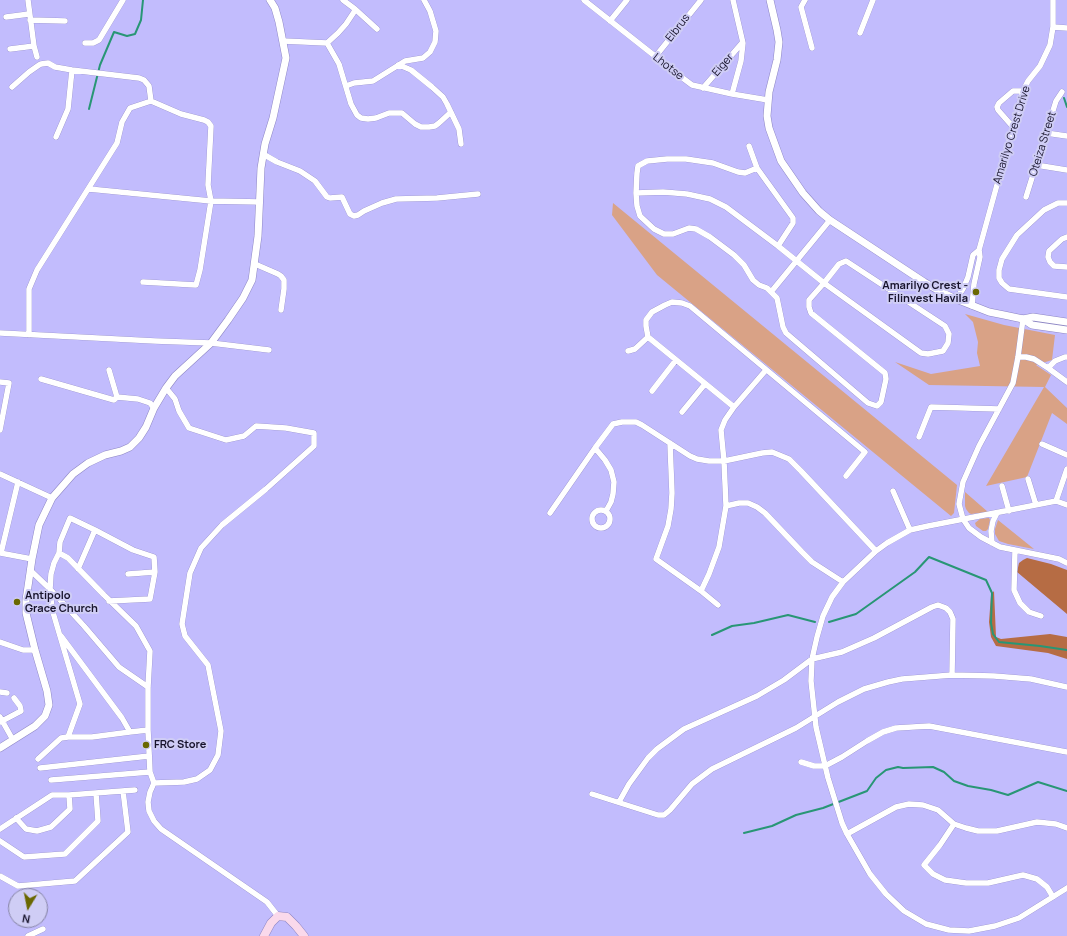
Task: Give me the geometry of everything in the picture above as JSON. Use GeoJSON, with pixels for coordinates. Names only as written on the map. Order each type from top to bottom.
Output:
{"type":"FeatureCollection","features":[{"type":"Feature","properties":{"kind":"main road"},"geometry":{"type":"LineString","coordinates":[[264,936],[271,922],[278,916],[287,917],[304,936]]}},
{"type":"Feature","properties":{"kind":"street"},"geometry":{"type":"LineString","coordinates":[[28,0],[34,46],[37,57]]}},
{"type":"Feature","properties":{"kind":"street"},"geometry":{"type":"LineString","coordinates":[[85,43],[93,43],[99,40],[123,0]]}},
{"type":"Feature","properties":{"kind":"street"},"geometry":{"type":"LineString","coordinates":[[0,748],[35,726],[46,716],[49,705],[47,691],[26,613],[26,600],[39,525],[52,498],[73,474],[88,463],[105,455],[130,447],[139,438],[146,427],[154,408],[174,376],[210,343],[243,298],[252,280],[258,236],[263,154],[273,118],[286,58],[279,22],[271,0]]}},
{"type":"Feature","properties":{"kind":"street"},"geometry":{"type":"LineString","coordinates":[[343,0],[377,29]]}},
{"type":"Feature","properties":{"kind":"street"},"geometry":{"type":"LineString","coordinates":[[346,86],[354,83],[373,81],[405,61],[423,58],[430,52],[435,42],[436,31],[430,11],[424,0]]}},
{"type":"Feature","properties":{"kind":"street","name":"Lhotse"},"geometry":{"type":"LineString","coordinates":[[584,0],[692,85],[768,100]]}},
{"type":"Feature","properties":{"kind":"street"},"geometry":{"type":"LineString","coordinates":[[610,21],[627,0]]}},
{"type":"Feature","properties":{"kind":"street","name":"Elbrus"},"geometry":{"type":"LineString","coordinates":[[655,57],[701,0]]}},
{"type":"Feature","properties":{"kind":"street"},"geometry":{"type":"LineString","coordinates":[[732,94],[741,61],[743,43],[733,0]]}},
{"type":"Feature","properties":{"kind":"street"},"geometry":{"type":"LineString","coordinates":[[770,0],[777,30],[778,42],[777,60],[766,116],[781,160],[790,176],[819,211],[830,220],[924,282],[956,300],[989,312],[1023,319],[1033,318],[1067,322]]}},
{"type":"Feature","properties":{"kind":"street"},"geometry":{"type":"LineString","coordinates":[[804,0],[801,7],[812,48]]}},
{"type":"Feature","properties":{"kind":"street"},"geometry":{"type":"LineString","coordinates":[[860,33],[872,0]]}},
{"type":"Feature","properties":{"kind":"street","name":"Amarilyo Crest Drive"},"geometry":{"type":"LineString","coordinates":[[956,300],[968,277],[973,255],[978,250],[1023,91],[1028,81],[1040,66],[1050,45],[1053,27],[1053,0]]}},
{"type":"Feature","properties":{"kind":"street"},"geometry":{"type":"LineString","coordinates":[[283,41],[327,43],[346,24],[354,12],[354,9]]}},
{"type":"Feature","properties":{"kind":"street"},"geometry":{"type":"LineString","coordinates":[[6,17],[30,17],[65,21]]}},
{"type":"Feature","properties":{"kind":"street"},"geometry":{"type":"LineString","coordinates":[[1053,27],[1067,28]]}},
{"type":"Feature","properties":{"kind":"street"},"geometry":{"type":"LineString","coordinates":[[327,43],[339,64],[351,104],[357,115],[361,118],[368,119],[376,118],[389,113],[402,113],[415,124],[421,127],[429,127],[435,126],[451,112]]}},
{"type":"Feature","properties":{"kind":"street","name":"Eiger"},"geometry":{"type":"LineString","coordinates":[[703,88],[743,43]]}},
{"type":"Feature","properties":{"kind":"street"},"geometry":{"type":"LineString","coordinates":[[10,49],[34,46]]}},
{"type":"Feature","properties":{"kind":"street"},"geometry":{"type":"LineString","coordinates":[[12,88],[29,72],[41,64],[48,64],[55,67],[72,70],[139,78],[144,80],[149,86],[151,100]]}},
{"type":"Feature","properties":{"kind":"street"},"geometry":{"type":"LineString","coordinates":[[398,65],[412,70],[432,86],[447,104],[459,128],[461,144]]}},
{"type":"Feature","properties":{"kind":"street"},"geometry":{"type":"LineString","coordinates":[[56,137],[68,109],[72,70]]}},
{"type":"Feature","properties":{"kind":"street"},"geometry":{"type":"LineString","coordinates":[[1013,127],[998,110],[999,103],[1014,91],[1023,91]]}},
{"type":"Feature","properties":{"kind":"street","name":"Oteiza Street"},"geometry":{"type":"LineString","coordinates":[[1026,197],[1056,101],[1062,92]]}},
{"type":"Feature","properties":{"kind":"street"},"geometry":{"type":"LineString","coordinates":[[29,335],[29,289],[37,270],[117,143],[122,122],[130,108],[151,100],[181,114],[204,120],[211,126],[208,185],[211,201],[200,270],[196,285],[143,282]]}},
{"type":"Feature","properties":{"kind":"street"},"geometry":{"type":"LineString","coordinates":[[1046,134],[1067,136]]}},
{"type":"Feature","properties":{"kind":"street"},"geometry":{"type":"LineString","coordinates":[[749,146],[757,168],[793,218],[793,223],[778,246]]}},
{"type":"Feature","properties":{"kind":"street"},"geometry":{"type":"LineString","coordinates":[[263,154],[300,171],[315,182],[326,197],[342,197],[350,214],[354,216],[358,216],[382,203],[396,199],[437,198],[478,194]]}},
{"type":"Feature","properties":{"kind":"street"},"geometry":{"type":"LineString","coordinates":[[636,194],[663,192],[687,194],[710,199],[726,207],[824,283],[921,353],[928,354],[943,351],[948,343],[949,334],[945,326],[846,260],[839,264],[824,283],[809,300],[809,307],[811,314],[885,373],[886,379],[881,402],[877,406],[868,403],[786,333],[783,327],[778,298],[753,280],[744,265],[734,255],[710,237],[696,229],[689,228],[673,234],[664,234],[654,229],[640,216],[636,194],[637,173],[638,166],[647,161],[686,159],[714,163],[745,173],[757,168]]}},
{"type":"Feature","properties":{"kind":"street"},"geometry":{"type":"LineString","coordinates":[[1036,165],[1067,170]]}},
{"type":"Feature","properties":{"kind":"street"},"geometry":{"type":"LineString","coordinates":[[89,189],[211,201],[260,202]]}},
{"type":"Feature","properties":{"kind":"street"},"geometry":{"type":"LineString","coordinates":[[1067,203],[1058,204],[1044,210],[1017,235],[1002,259],[999,270],[999,278],[1009,289],[1067,297]]}},
{"type":"Feature","properties":{"kind":"street"},"geometry":{"type":"LineString","coordinates":[[771,292],[830,220]]}},
{"type":"Feature","properties":{"kind":"street"},"geometry":{"type":"LineString","coordinates":[[1067,237],[1062,239],[1049,251],[1048,257],[1054,266],[1067,267]]}},
{"type":"Feature","properties":{"kind":"street","name":"Amarilyo Crest Drive"},"geometry":{"type":"LineString","coordinates":[[972,306],[975,280],[980,257],[978,250]]}},
{"type":"Feature","properties":{"kind":"street"},"geometry":{"type":"LineString","coordinates":[[255,264],[278,274],[284,280],[282,310]]}},
{"type":"Feature","properties":{"kind":"street"},"geometry":{"type":"LineString","coordinates":[[734,407],[648,337],[646,320],[652,312],[672,302],[690,306],[865,452],[846,476]]}},
{"type":"Feature","properties":{"kind":"street"},"geometry":{"type":"LineString","coordinates":[[1023,319],[1032,325],[1067,330]]}},
{"type":"Feature","properties":{"kind":"street"},"geometry":{"type":"LineString","coordinates":[[1023,319],[1013,383],[979,446],[963,482],[959,504],[962,519],[969,528],[981,537],[1000,546],[1059,559],[1067,563]]}},
{"type":"Feature","properties":{"kind":"street"},"geometry":{"type":"LineString","coordinates":[[0,333],[210,343],[269,350]]}},
{"type":"Feature","properties":{"kind":"street"},"geometry":{"type":"LineString","coordinates":[[628,351],[635,349],[648,337]]}},
{"type":"Feature","properties":{"kind":"street"},"geometry":{"type":"LineString","coordinates":[[1018,357],[1034,359],[1067,382]]}},
{"type":"Feature","properties":{"kind":"street"},"geometry":{"type":"LineString","coordinates":[[1048,368],[1055,362],[1067,357]]}},
{"type":"Feature","properties":{"kind":"street"},"geometry":{"type":"LineString","coordinates":[[652,391],[676,360]]}},
{"type":"Feature","properties":{"kind":"street"},"geometry":{"type":"LineString","coordinates":[[109,370],[117,397]]}},
{"type":"Feature","properties":{"kind":"street"},"geometry":{"type":"LineString","coordinates":[[701,591],[719,547],[726,506],[721,430],[725,420],[734,407],[766,370]]}},
{"type":"Feature","properties":{"kind":"street"},"geometry":{"type":"LineString","coordinates":[[41,379],[114,400],[117,397],[138,399],[150,403],[154,408]]}},
{"type":"Feature","properties":{"kind":"street"},"geometry":{"type":"LineString","coordinates":[[0,382],[9,383],[0,430]]}},
{"type":"Feature","properties":{"kind":"street"},"geometry":{"type":"LineString","coordinates":[[682,412],[705,384]]}},
{"type":"Feature","properties":{"kind":"street"},"geometry":{"type":"LineString","coordinates":[[154,783],[184,782],[197,779],[210,770],[218,755],[220,731],[208,664],[185,636],[182,624],[190,573],[201,548],[222,525],[266,489],[314,446],[314,433],[286,428],[256,426],[244,436],[226,440],[189,428],[179,411],[175,399],[166,388]]}},
{"type":"Feature","properties":{"kind":"street"},"geometry":{"type":"LineString","coordinates":[[918,437],[931,407],[999,409]]}},
{"type":"Feature","properties":{"kind":"street"},"geometry":{"type":"LineString","coordinates":[[550,513],[613,424],[622,422],[636,422],[690,456],[698,459],[724,461],[772,452],[789,459],[876,551]]}},
{"type":"Feature","properties":{"kind":"street"},"geometry":{"type":"LineString","coordinates":[[670,443],[672,509],[668,526],[656,559],[718,605]]}},
{"type":"Feature","properties":{"kind":"street"},"geometry":{"type":"LineString","coordinates":[[1042,444],[1067,455]]}},
{"type":"Feature","properties":{"kind":"street"},"geometry":{"type":"LineString","coordinates":[[595,448],[611,470],[614,482],[611,502],[606,511]]}},
{"type":"Feature","properties":{"kind":"street"},"geometry":{"type":"LineString","coordinates":[[1056,502],[1067,469]]}},
{"type":"Feature","properties":{"kind":"street"},"geometry":{"type":"LineString","coordinates":[[0,474],[52,498]]}},
{"type":"Feature","properties":{"kind":"street"},"geometry":{"type":"LineString","coordinates":[[1028,479],[1036,505]]}},
{"type":"Feature","properties":{"kind":"street"},"geometry":{"type":"LineString","coordinates":[[18,482],[0,553],[32,559]]}},
{"type":"Feature","properties":{"kind":"street"},"geometry":{"type":"LineString","coordinates":[[1002,486],[1009,511]]}},
{"type":"Feature","properties":{"kind":"street"},"geometry":{"type":"LineString","coordinates":[[893,492],[910,530]]}},
{"type":"Feature","properties":{"kind":"street"},"geometry":{"type":"LineString","coordinates":[[1067,505],[1056,502],[997,514],[962,519],[910,530],[887,543],[876,551],[843,582],[832,597],[823,616],[812,659],[815,717],[825,766],[842,823],[870,874],[886,894],[904,911],[926,924],[949,930],[970,933],[1019,918],[1067,888]]}},
{"type":"Feature","properties":{"kind":"street"},"geometry":{"type":"LineString","coordinates":[[726,506],[739,504],[757,506],[812,562],[843,582]]}},
{"type":"Feature","properties":{"kind":"street"},"geometry":{"type":"LineString","coordinates":[[992,543],[993,521],[997,514]]}},
{"type":"Feature","properties":{"kind":"street"},"geometry":{"type":"LineString","coordinates":[[68,737],[80,704],[52,609],[50,589],[54,563],[59,553],[60,542],[70,518],[133,550],[154,557],[155,572],[150,599],[109,601]]}},
{"type":"Feature","properties":{"kind":"street"},"geometry":{"type":"LineString","coordinates":[[78,569],[95,530]]}},
{"type":"Feature","properties":{"kind":"street"},"geometry":{"type":"LineString","coordinates":[[1015,550],[1014,590],[1020,603],[1029,612],[1041,616]]}},
{"type":"Feature","properties":{"kind":"street"},"geometry":{"type":"LineString","coordinates":[[59,553],[68,558],[109,601],[136,626],[150,651],[148,730],[150,772],[154,783],[148,802],[149,811],[154,821],[161,829],[262,898],[278,916]]}},
{"type":"Feature","properties":{"kind":"street"},"geometry":{"type":"LineString","coordinates":[[30,570],[50,589],[84,626],[119,667],[148,687]]}},
{"type":"Feature","properties":{"kind":"street"},"geometry":{"type":"LineString","coordinates":[[128,574],[155,572]]}},
{"type":"Feature","properties":{"kind":"street"},"geometry":{"type":"LineString","coordinates":[[619,802],[629,784],[648,758],[657,749],[684,729],[770,689],[812,659],[842,652],[874,638],[938,605],[946,608],[950,612],[953,619],[952,675]]}},
{"type":"Feature","properties":{"kind":"street"},"geometry":{"type":"LineString","coordinates":[[58,631],[122,718],[130,732]]}},
{"type":"Feature","properties":{"kind":"street"},"geometry":{"type":"LineString","coordinates":[[0,642],[23,650],[35,650]]}},
{"type":"Feature","properties":{"kind":"street"},"geometry":{"type":"LineString","coordinates":[[592,794],[658,815],[664,814],[670,810],[692,784],[712,769],[796,728],[838,702],[864,689],[888,682],[952,675],[994,676],[1019,678],[1067,687]]}},
{"type":"Feature","properties":{"kind":"street"},"geometry":{"type":"LineString","coordinates":[[0,692],[6,693]]}},
{"type":"Feature","properties":{"kind":"street"},"geometry":{"type":"LineString","coordinates":[[13,740],[1,720],[21,711],[20,706],[14,698]]}},
{"type":"Feature","properties":{"kind":"street"},"geometry":{"type":"LineString","coordinates":[[801,762],[814,766],[825,766],[884,732],[896,728],[929,726],[1067,752]]}},
{"type":"Feature","properties":{"kind":"street"},"geometry":{"type":"LineString","coordinates":[[38,759],[61,738],[92,737],[148,730]]}},
{"type":"Feature","properties":{"kind":"street"},"geometry":{"type":"LineString","coordinates":[[40,768],[149,756]]}},
{"type":"Feature","properties":{"kind":"street"},"geometry":{"type":"LineString","coordinates":[[51,780],[150,772]]}},
{"type":"Feature","properties":{"kind":"street"},"geometry":{"type":"LineString","coordinates":[[0,829],[52,795],[135,790]]}},
{"type":"Feature","properties":{"kind":"street"},"geometry":{"type":"LineString","coordinates":[[0,876],[18,886],[75,881],[128,832],[123,791]]}},
{"type":"Feature","properties":{"kind":"street"},"geometry":{"type":"LineString","coordinates":[[0,841],[24,857],[65,854],[98,821],[96,793]]}},
{"type":"Feature","properties":{"kind":"street"},"geometry":{"type":"LineString","coordinates":[[16,818],[26,829],[37,831],[51,827],[70,809],[69,795]]}},
{"type":"Feature","properties":{"kind":"street"},"geometry":{"type":"LineString","coordinates":[[847,834],[896,807],[909,804],[923,805],[938,810],[954,824],[978,831],[997,831],[1037,822],[1056,824],[1067,828]]}},
{"type":"Feature","properties":{"kind":"street"},"geometry":{"type":"LineString","coordinates":[[954,824],[924,865],[933,874],[945,880],[966,883],[988,883],[1023,875],[1037,879],[1047,887],[1053,897]]}},
{"type":"Feature","properties":{"kind":"street"},"geometry":{"type":"LineString","coordinates":[[28,936],[43,930]]}},
{"type":"Feature","properties":{"kind":"shaded area"},"geometry":{"type":"Polygon","coordinates":[[[613,203],[957,485],[954,513],[951,516],[657,275],[612,215],[613,203]]]}},
{"type":"Feature","properties":{"kind":"shaded area"},"geometry":{"type":"Polygon","coordinates":[[[965,314],[1004,325],[1055,335],[1052,360],[1036,365],[1051,375],[1045,387],[1067,408],[1067,424],[1052,413],[1027,477],[986,486],[1044,387],[929,385],[895,362],[931,374],[980,366],[977,353],[978,342],[973,322],[965,314]]]}},
{"type":"Feature","properties":{"kind":"shaded area"},"geometry":{"type":"Polygon","coordinates":[[[965,492],[988,512],[969,513],[965,506],[965,492]]]}},
{"type":"Feature","properties":{"kind":"shaded area"},"geometry":{"type":"Polygon","coordinates":[[[989,518],[988,529],[986,531],[983,531],[976,526],[975,523],[980,519],[989,518]]]}},
{"type":"Feature","properties":{"kind":"shaded area"},"geometry":{"type":"Polygon","coordinates":[[[998,520],[1034,549],[999,541],[995,534],[998,520]]]}},
{"type":"Feature","properties":{"kind":"shaded area"},"geometry":{"type":"Polygon","coordinates":[[[1027,558],[1067,570],[1067,614],[1017,572],[1019,563],[1027,558]]]}},
{"type":"Feature","properties":{"kind":"shaded area"},"geometry":{"type":"Polygon","coordinates":[[[994,591],[996,637],[1001,639],[1050,634],[1067,637],[1067,659],[1048,653],[996,646],[991,637],[989,622],[991,595],[994,591]]]}},
{"type":"Feature","properties":{"kind":"waterway"},"geometry":{"type":"LineString","coordinates":[[89,109],[100,65],[114,32],[127,36],[135,34],[141,20],[143,0]]}},
{"type":"Feature","properties":{"kind":"waterway"},"geometry":{"type":"LineString","coordinates":[[1064,98],[1067,107]]}},
{"type":"Feature","properties":{"kind":"waterway"},"geometry":{"type":"LineString","coordinates":[[829,622],[856,614],[915,572],[929,557],[986,580],[992,593],[991,623],[993,634],[999,642],[1067,650]]}},
{"type":"Feature","properties":{"kind":"waterway"},"geometry":{"type":"LineString","coordinates":[[712,635],[732,626],[754,623],[788,615],[815,622]]}},
{"type":"Feature","properties":{"kind":"waterway"},"geometry":{"type":"LineString","coordinates":[[744,833],[772,826],[796,815],[823,808],[867,791],[876,778],[886,770],[898,767],[933,767],[944,772],[954,781],[968,786],[1008,795],[1038,782],[1067,791]]}},
{"type":"Feature","properties":{"kind":"place","name":"Amarilyo Crest - Filinvest Havila"},"geometry":{"type":"Point","coordinates":[976,292]}},
{"type":"Feature","properties":{"kind":"place","name":"Antipolo Grace Church"},"geometry":{"type":"Point","coordinates":[17,602]}},
{"type":"Feature","properties":{"kind":"place","name":"FRC Store"},"geometry":{"type":"Point","coordinates":[146,745]}}]}
